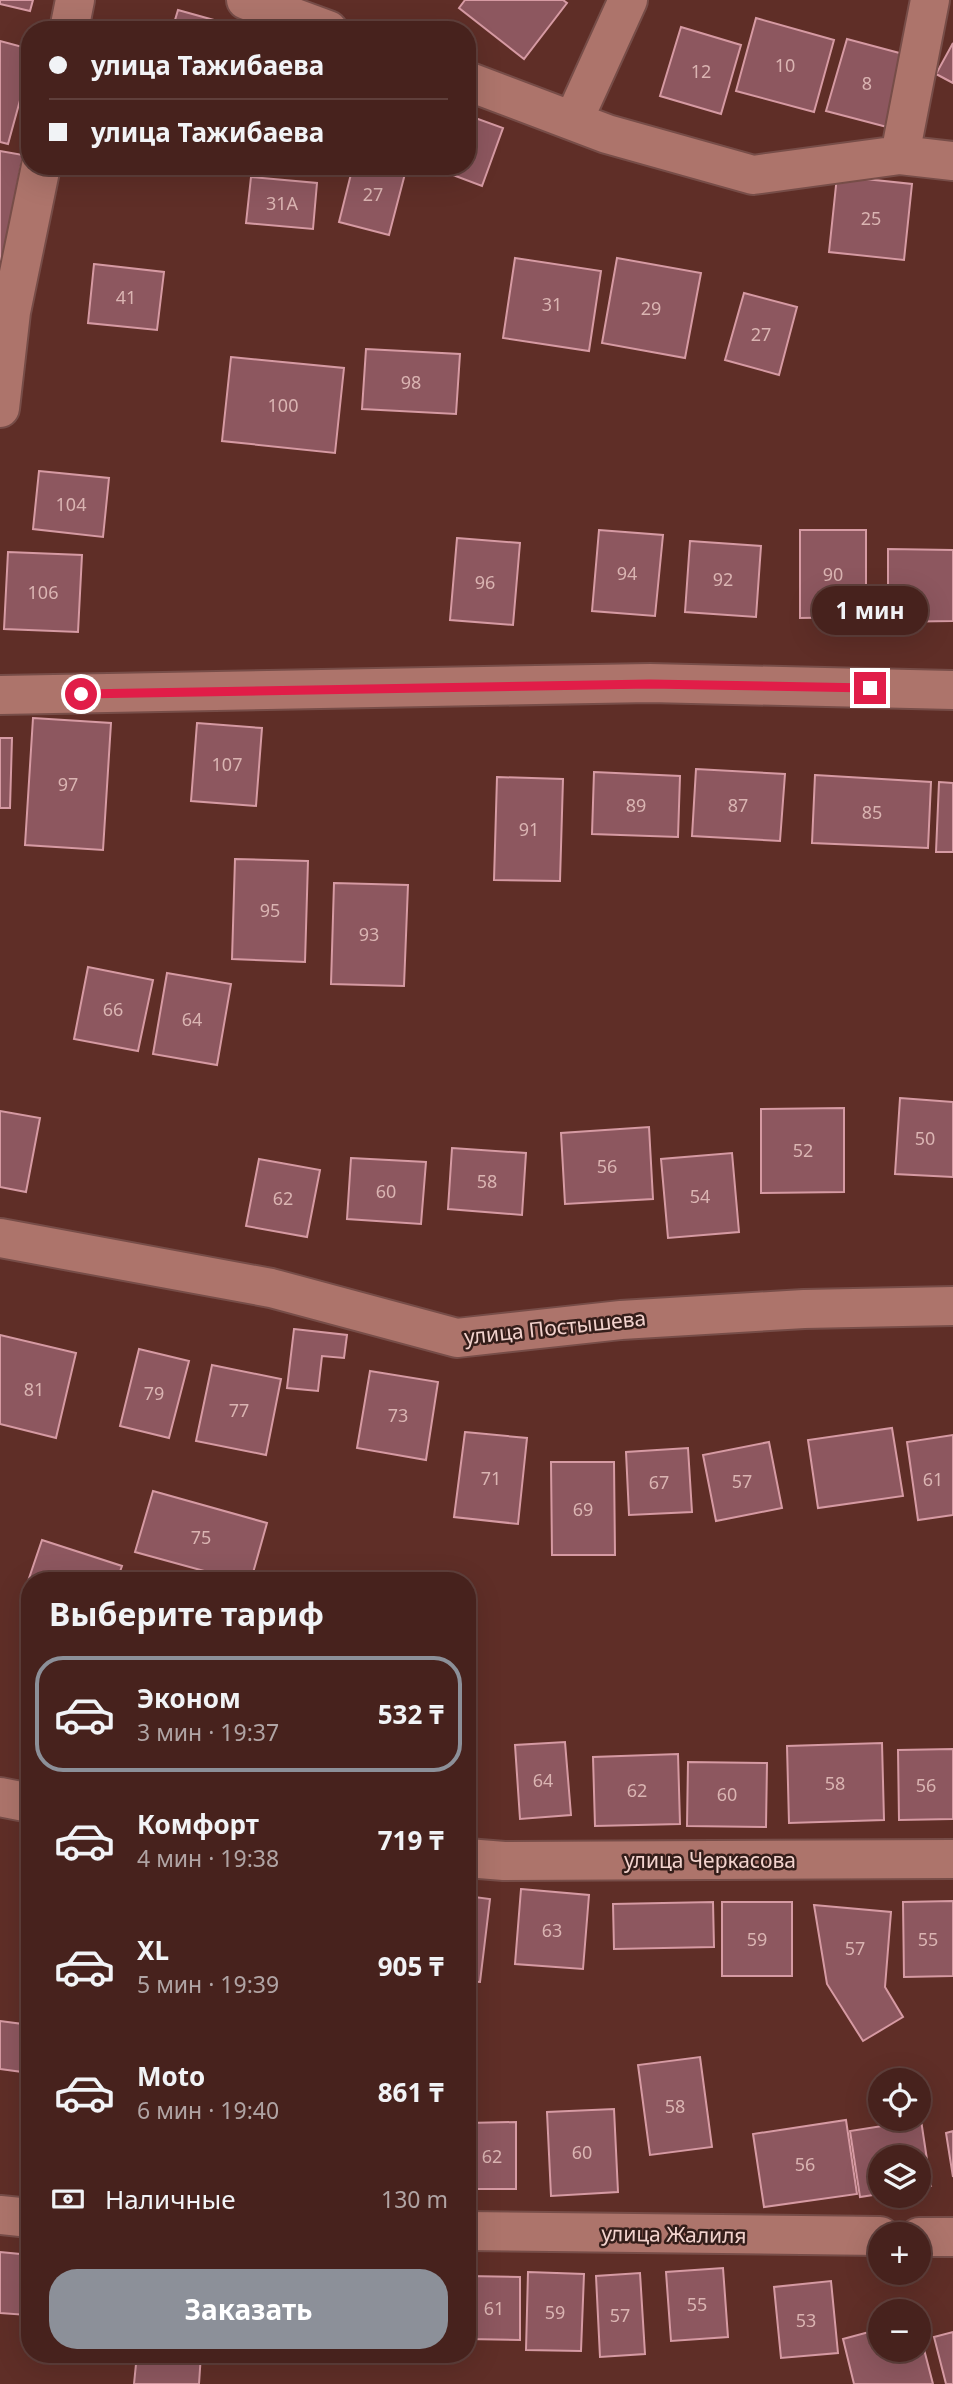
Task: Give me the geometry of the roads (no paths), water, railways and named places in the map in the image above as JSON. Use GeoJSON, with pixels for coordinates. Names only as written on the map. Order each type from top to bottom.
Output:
{"type":"FeatureCollection","features":[{"type":"Feature","properties":{"kind":"street"},"geometry":{"type":"LineString","coordinates":[[71,21],[75,0]]}},
{"type":"Feature","properties":{"kind":"street"},"geometry":{"type":"LineString","coordinates":[[246,0],[303,21]]}},
{"type":"Feature","properties":{"kind":"street"},"geometry":{"type":"LineString","coordinates":[[574,119],[628,0]]}},
{"type":"Feature","properties":{"kind":"street"},"geometry":{"type":"LineString","coordinates":[[900,155],[930,0]]}},
{"type":"Feature","properties":{"kind":"street"},"geometry":{"type":"LineString","coordinates":[[476,83],[607,134],[753,175],[900,155],[953,161]]}},
{"type":"Feature","properties":{"kind":"street"},"geometry":{"type":"LineString","coordinates":[[0,408],[11,312],[39,175]]}},
{"type":"Feature","properties":{"kind":"street"},"geometry":{"type":"LineString","coordinates":[[0,695],[650,684],[953,690]]}},
{"type":"Feature","properties":{"kind":"street","name":"улица Постышева"},"geometry":{"type":"LineString","coordinates":[[0,1238],[271,1288],[457,1338],[634,1319],[804,1309],[953,1306]]}},
{"type":"Feature","properties":{"kind":"street"},"geometry":{"type":"LineString","coordinates":[[0,1797],[21,1800]]}},
{"type":"Feature","properties":{"kind":"street","name":"улица Черкасова"},"geometry":{"type":"LineString","coordinates":[[476,1859],[503,1861],[953,1859]]}},
{"type":"Feature","properties":{"kind":"street"},"geometry":{"type":"LineString","coordinates":[[0,2215],[21,2217]]}},
{"type":"Feature","properties":{"kind":"street","name":"улица Жалиля"},"geometry":{"type":"LineString","coordinates":[[476,2231],[868,2236]]}},
{"type":"Feature","properties":{"kind":"street"},"geometry":{"type":"LineString","coordinates":[[931,2237],[953,2237]]}}]}
